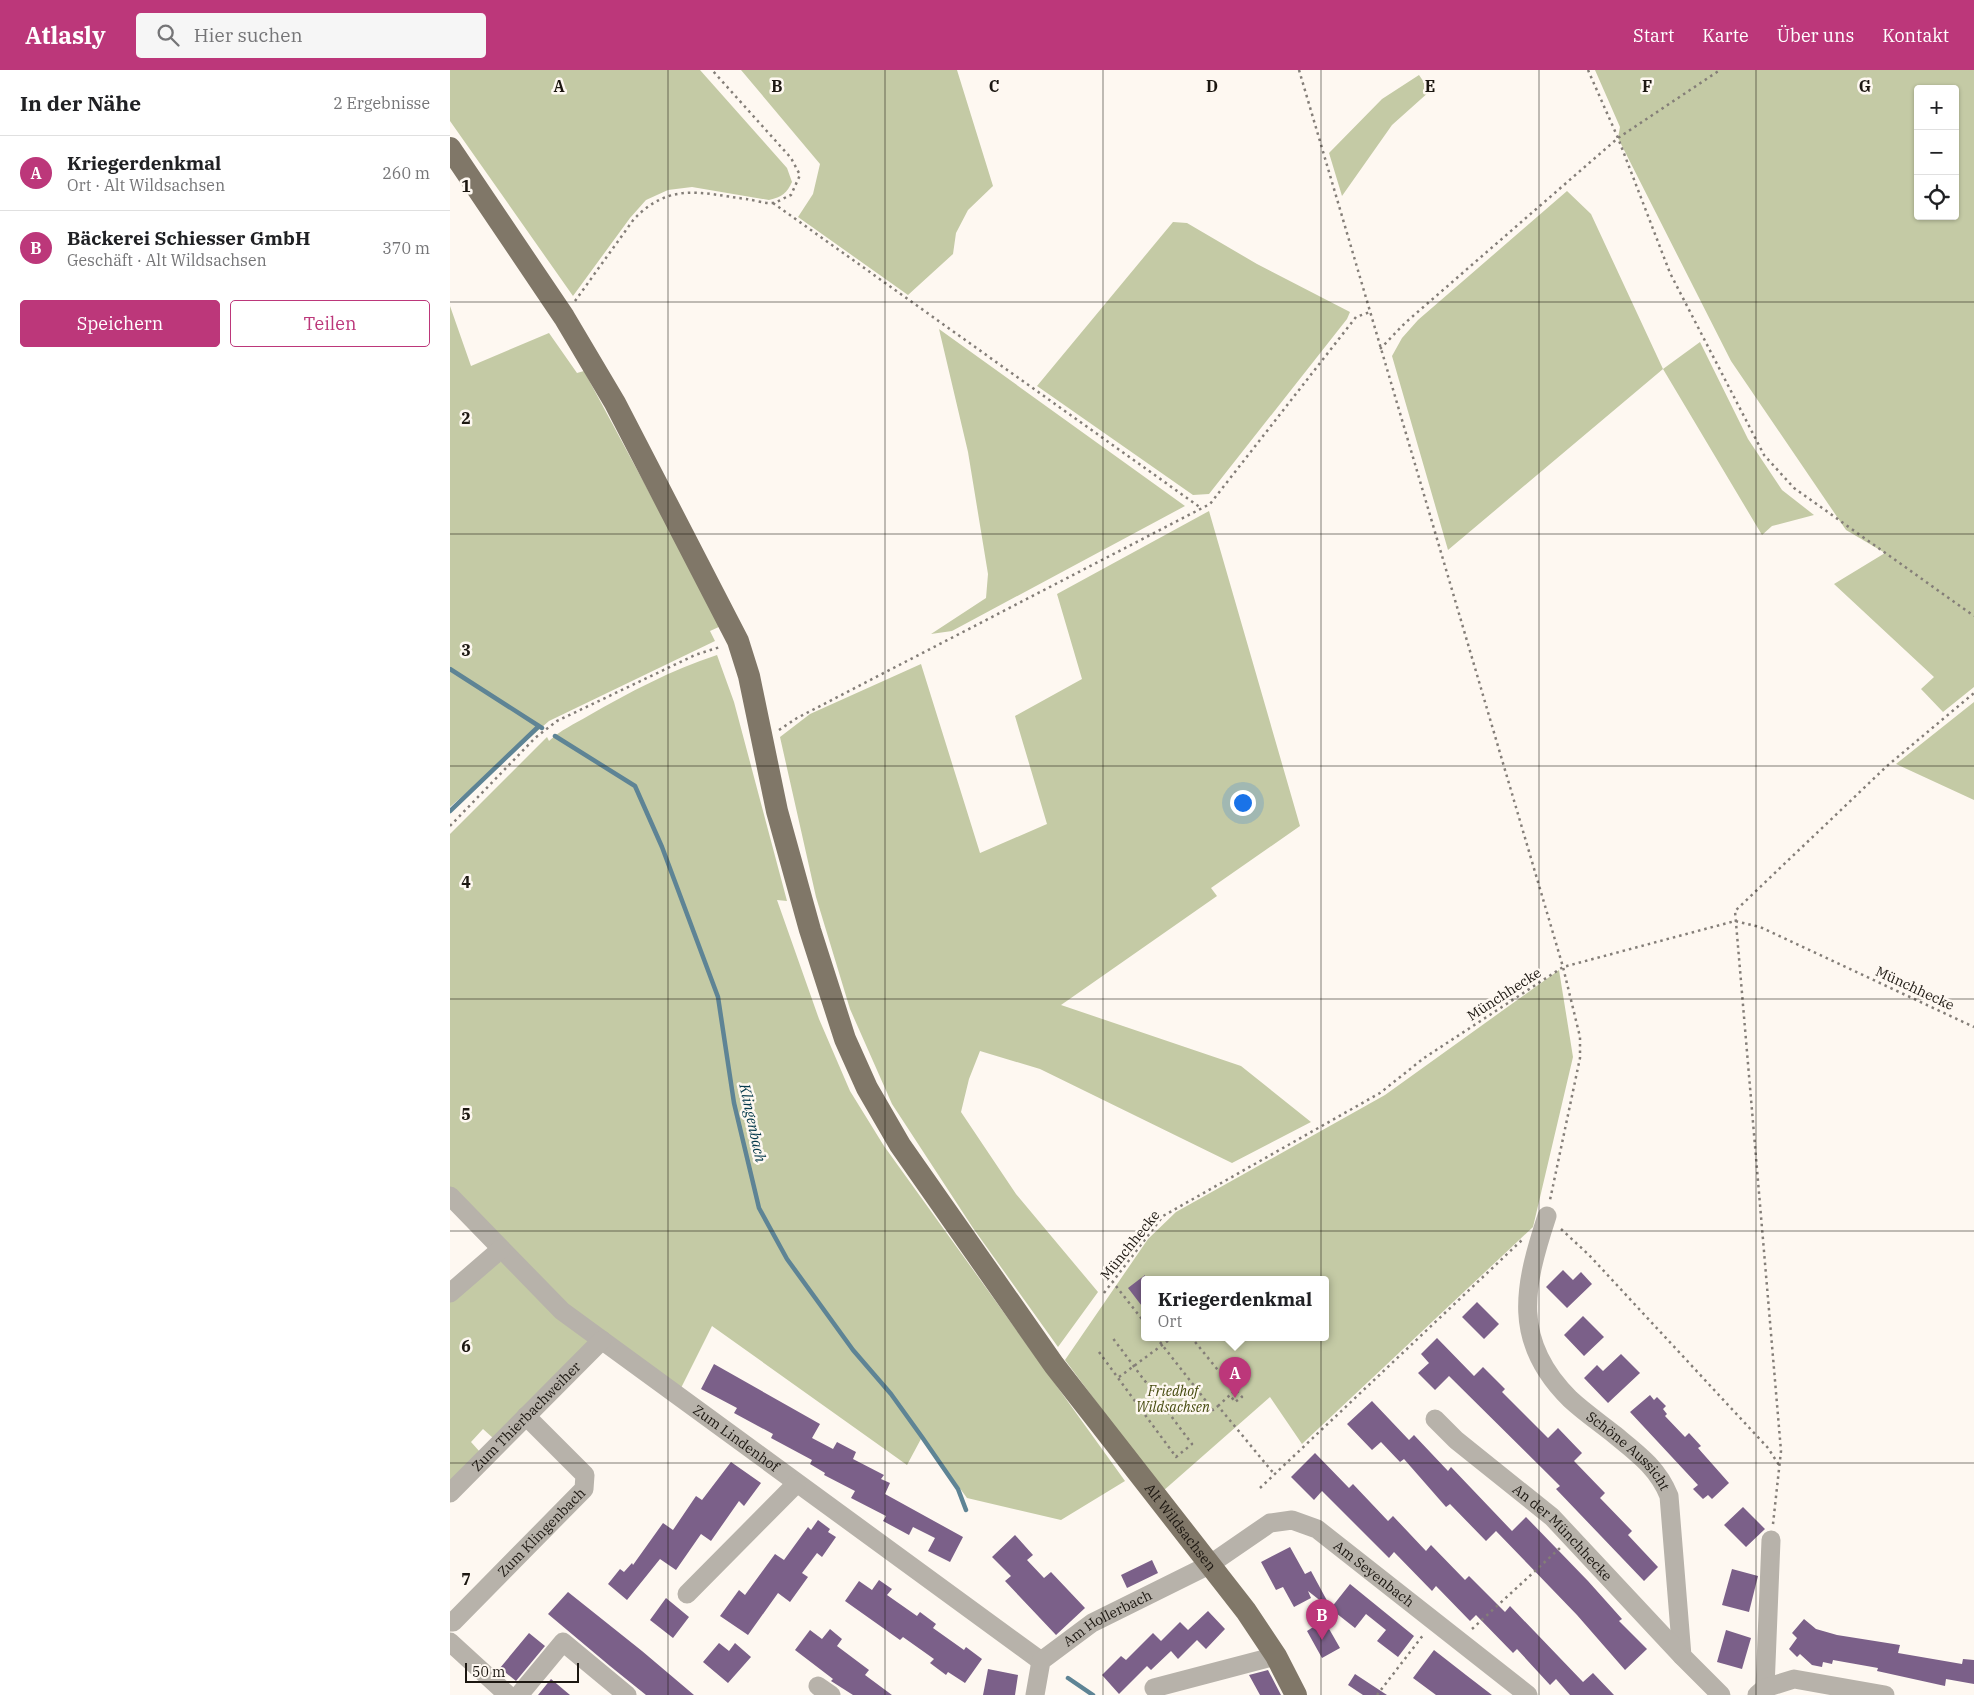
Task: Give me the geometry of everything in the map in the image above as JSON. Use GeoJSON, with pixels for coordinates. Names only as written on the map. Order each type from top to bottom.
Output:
{"type":"FeatureCollection","features":[{"type":"Feature","properties":{"kind":"main road","name":"Alt Wildsachsen"},"geometry":{"type":"LineString","coordinates":[[450,148],[564,317],[615,403],[738,641],[749,676],[777,811],[813,939],[845,1039],[867,1088],[900,1145],[1054,1365],[1246,1611],[1276,1656],[1296,1695]]}},
{"type":"Feature","properties":{"kind":"street","name":"Zum Lindenhof"},"geometry":{"type":"LineString","coordinates":[[450,1196],[562,1311],[796,1484],[1041,1661]]}},
{"type":"Feature","properties":{"kind":"street","name":"Schöne Aussicht"},"geometry":{"type":"LineString","coordinates":[[1547,1216],[1532,1263],[1528,1287],[1527,1307],[1530,1330],[1539,1355],[1557,1384],[1571,1400],[1646,1460],[1663,1482],[1669,1496],[1682,1656]]}},
{"type":"Feature","properties":{"kind":"street"},"geometry":{"type":"LineString","coordinates":[[450,1293],[501,1249]]}},
{"type":"Feature","properties":{"kind":"street","name":"Zum Thierbachweiher"},"geometry":{"type":"LineString","coordinates":[[450,1492],[602,1340]]}},
{"type":"Feature","properties":{"kind":"street","name":"Zum Klingenbach"},"geometry":{"type":"LineString","coordinates":[[450,1622],[453,1622],[584,1489],[585,1475],[526,1416]]}},
{"type":"Feature","properties":{"kind":"street","name":"An der Münchhecke"},"geometry":{"type":"LineString","coordinates":[[1435,1419],[1456,1440],[1534,1501],[1572,1537],[1682,1656]]}},
{"type":"Feature","properties":{"kind":"street"},"geometry":{"type":"LineString","coordinates":[[687,1594],[796,1484]]}},
{"type":"Feature","properties":{"kind":"street","name":"Am Seyenbach"},"geometry":{"type":"LineString","coordinates":[[1209,1565],[1270,1523],[1292,1520],[1317,1528],[1528,1695]]}},
{"type":"Feature","properties":{"kind":"street"},"geometry":{"type":"LineString","coordinates":[[1771,1540],[1761,1691],[1794,1679],[1885,1695]]}},
{"type":"Feature","properties":{"kind":"street","name":"Am Hollerbach"},"geometry":{"type":"LineString","coordinates":[[1041,1661],[1092,1622],[1209,1565]]}},
{"type":"Feature","properties":{"kind":"street"},"geometry":{"type":"LineString","coordinates":[[450,1642],[508,1695]]}},
{"type":"Feature","properties":{"kind":"street"},"geometry":{"type":"LineString","coordinates":[[519,1695],[563,1642],[627,1695]]}},
{"type":"Feature","properties":{"kind":"street"},"geometry":{"type":"LineString","coordinates":[[1154,1688],[1276,1656]]}},
{"type":"Feature","properties":{"kind":"street"},"geometry":{"type":"LineString","coordinates":[[1682,1656],[1721,1695]]}},
{"type":"Feature","properties":{"kind":"street"},"geometry":{"type":"LineString","coordinates":[[1035,1695],[1041,1661]]}},
{"type":"Feature","properties":{"kind":"path"},"geometry":{"type":"LineString","coordinates":[[712,70],[791,158],[800,175],[791,195],[773,203]]}},
{"type":"Feature","properties":{"kind":"path"},"geometry":{"type":"LineString","coordinates":[[1299,70],[1563,967],[1580,1037],[1580,1058],[1547,1216],[1589,1255],[1768,1448],[1779,1465]]}},
{"type":"Feature","properties":{"kind":"path"},"geometry":{"type":"LineString","coordinates":[[1588,70],[1618,138],[1670,273],[1764,454],[1794,488],[1974,616]]}},
{"type":"Feature","properties":{"kind":"path"},"geometry":{"type":"LineString","coordinates":[[1380,348],[1404,324],[1618,138],[1720,70]]}},
{"type":"Feature","properties":{"kind":"path"},"geometry":{"type":"LineString","coordinates":[[564,317],[634,219],[645,207],[660,198],[678,192],[694,192],[773,203],[1202,508]]}},
{"type":"Feature","properties":{"kind":"path"},"geometry":{"type":"LineString","coordinates":[[762,742],[797,718],[1210,504],[1356,317],[1370,312]]}},
{"type":"Feature","properties":{"kind":"path"},"geometry":{"type":"LineString","coordinates":[[450,826],[535,738],[557,721],[695,655],[738,641]]}},
{"type":"Feature","properties":{"kind":"path"},"geometry":{"type":"LineString","coordinates":[[1771,1540],[1781,1451],[1735,911],[1887,766],[1974,693]]}},
{"type":"Feature","properties":{"kind":"path","name":"Münchhecke"},"geometry":{"type":"LineString","coordinates":[[1104,1293],[1163,1216],[1380,1093],[1424,1058],[1563,967],[1735,921],[1760,927],[1974,1027]]}},
{"type":"Feature","properties":{"kind":"path"},"geometry":{"type":"LineString","coordinates":[[1260,1488],[1526,1237]]}},
{"type":"Feature","properties":{"kind":"path"},"geometry":{"type":"LineString","coordinates":[[1112,1281],[1141,1318]]}},
{"type":"Feature","properties":{"kind":"path"},"geometry":{"type":"LineString","coordinates":[[1100,1352],[1176,1457],[1192,1444],[1112,1337]]}},
{"type":"Feature","properties":{"kind":"path"},"geometry":{"type":"LineString","coordinates":[[1159,1341],[1212,1410],[1234,1391]]}},
{"type":"Feature","properties":{"kind":"path"},"geometry":{"type":"LineString","coordinates":[[1119,1377],[1168,1341]]}},
{"type":"Feature","properties":{"kind":"path"},"geometry":{"type":"LineString","coordinates":[[1194,1341],[1234,1391],[1236,1390],[1242,1397],[1236,1402],[1230,1395]]}},
{"type":"Feature","properties":{"kind":"path"},"geometry":{"type":"LineString","coordinates":[[1218,1406],[1275,1475]]}},
{"type":"Feature","properties":{"kind":"path"},"geometry":{"type":"LineString","coordinates":[[1460,1641],[1572,1537]]}},
{"type":"Feature","properties":{"kind":"path"},"geometry":{"type":"LineString","coordinates":[[1377,1695],[1435,1621]]}},
{"type":"Feature","properties":{"kind":"green space"},"geometry":{"type":"Polygon","coordinates":[[[450,70],[700,70],[787,168],[792,182],[784,194],[769,200],[692,187],[668,190],[646,200],[630,218],[573,296],[450,121],[450,70]]]}},
{"type":"Feature","properties":{"kind":"green space"},"geometry":{"type":"Polygon","coordinates":[[[741,70],[957,70],[993,186],[968,210],[956,233],[953,254],[908,295],[798,217],[813,194],[820,164],[741,70]]]}},
{"type":"Feature","properties":{"kind":"green space"},"geometry":{"type":"Polygon","coordinates":[[[1595,70],[1974,70],[1974,687],[1943,712],[1921,689],[1934,677],[1834,584],[1885,553],[1846,530],[1731,361],[1618,138],[1620,127],[1595,70]]]}},
{"type":"Feature","properties":{"kind":"green space"},"geometry":{"type":"Polygon","coordinates":[[[1419,75],[1430,91],[1392,125],[1342,196],[1329,153],[1382,99],[1419,75]]]}},
{"type":"Feature","properties":{"kind":"green space"},"geometry":{"type":"Polygon","coordinates":[[[1567,191],[1591,214],[1663,369],[1448,550],[1392,356],[1402,338],[1418,320],[1567,191]]]}},
{"type":"Feature","properties":{"kind":"green space"},"geometry":{"type":"Polygon","coordinates":[[[1173,222],[1187,223],[1257,264],[1350,312],[1347,319],[1209,494],[1193,495],[1037,386],[1173,222]]]}},
{"type":"Feature","properties":{"kind":"green space"},"geometry":{"type":"Polygon","coordinates":[[[450,306],[471,366],[549,333],[577,373],[584,371],[721,626],[710,631],[715,641],[549,721],[450,807],[450,306]]]}},
{"type":"Feature","properties":{"kind":"green space"},"geometry":{"type":"Polygon","coordinates":[[[939,329],[1185,506],[952,631],[931,634],[986,598],[988,574],[968,452],[939,329]]]}},
{"type":"Feature","properties":{"kind":"green space"},"geometry":{"type":"Polygon","coordinates":[[[1700,342],[1748,439],[1782,490],[1814,515],[1772,526],[1762,535],[1663,369],[1700,342]]]}},
{"type":"Feature","properties":{"kind":"green space"},"geometry":{"type":"Polygon","coordinates":[[[1209,511],[1300,826],[1211,888],[1217,896],[1061,1005],[1241,1066],[1311,1122],[1232,1163],[1040,1069],[980,1051],[969,1079],[961,1112],[1016,1194],[1098,1292],[1058,1347],[973,1228],[892,1104],[850,1009],[816,897],[780,737],[810,714],[921,664],[980,853],[1047,824],[1015,716],[1082,679],[1057,594],[1209,511]]]}},
{"type":"Feature","properties":{"kind":"green space"},"geometry":{"type":"Polygon","coordinates":[[[717,655],[734,702],[787,901],[777,900],[819,1019],[850,1091],[884,1146],[1125,1481],[1061,1520],[967,1498],[922,1437],[907,1465],[712,1326],[680,1390],[557,1299],[450,1190],[450,834],[547,737],[549,741],[568,727],[635,690],[683,667],[717,655]]]}},
{"type":"Feature","properties":{"kind":"green space"},"geometry":{"type":"Polygon","coordinates":[[[1974,702],[1974,800],[1896,764],[1974,702]]]}},
{"type":"Feature","properties":{"kind":"green space","name":"Friedhof Wildsachsen"},"geometry":{"type":"Polygon","coordinates":[[[1559,970],[1573,1057],[1533,1227],[1302,1444],[1270,1397],[1163,1491],[1065,1360],[1148,1239],[1176,1212],[1385,1095],[1559,970]]]}},
{"type":"Feature","properties":{"kind":"green space"},"geometry":{"type":"Polygon","coordinates":[[[489,1261],[503,1262],[590,1340],[493,1438],[483,1429],[471,1442],[480,1452],[450,1482],[450,1296],[489,1261]]]}},
{"type":"Feature","properties":{"kind":"building"},"geometry":{"type":"Polygon","coordinates":[[[1563,1270],[1573,1280],[1581,1272],[1592,1284],[1567,1308],[1546,1287],[1563,1270]]]}},
{"type":"Feature","properties":{"kind":"building"},"geometry":{"type":"Polygon","coordinates":[[[1141,1278],[1141,1305],[1128,1288],[1141,1278]]]}},
{"type":"Feature","properties":{"kind":"building"},"geometry":{"type":"Polygon","coordinates":[[[1477,1302],[1499,1324],[1484,1339],[1462,1317],[1477,1302]]]}},
{"type":"Feature","properties":{"kind":"building"},"geometry":{"type":"Polygon","coordinates":[[[1583,1316],[1604,1337],[1584,1356],[1564,1335],[1583,1316]]]}},
{"type":"Feature","properties":{"kind":"building"},"geometry":{"type":"Polygon","coordinates":[[[1437,1338],[1474,1376],[1483,1367],[1505,1389],[1502,1392],[1548,1438],[1558,1428],[1582,1453],[1574,1461],[1605,1493],[1600,1498],[1632,1531],[1628,1535],[1658,1567],[1644,1581],[1556,1489],[1560,1486],[1449,1376],[1435,1390],[1418,1373],[1429,1363],[1421,1354],[1437,1338]]]}},
{"type":"Feature","properties":{"kind":"building"},"geometry":{"type":"Polygon","coordinates":[[[1621,1354],[1640,1373],[1608,1403],[1584,1378],[1597,1365],[1603,1371],[1621,1354]]]}},
{"type":"Feature","properties":{"kind":"building"},"geometry":{"type":"Polygon","coordinates":[[[714,1364],[820,1424],[812,1438],[833,1449],[837,1442],[856,1452],[853,1459],[884,1475],[881,1479],[890,1483],[885,1494],[963,1537],[950,1562],[928,1551],[935,1538],[913,1527],[909,1535],[883,1521],[886,1516],[851,1498],[855,1491],[824,1475],[825,1473],[810,1464],[812,1460],[771,1438],[773,1434],[734,1413],[737,1408],[701,1389],[714,1364]]]}},
{"type":"Feature","properties":{"kind":"building"},"geometry":{"type":"Polygon","coordinates":[[[1650,1395],[1654,1400],[1657,1397],[1666,1406],[1663,1409],[1667,1414],[1665,1416],[1685,1437],[1689,1433],[1701,1446],[1698,1448],[1729,1483],[1712,1499],[1708,1495],[1703,1499],[1693,1489],[1698,1485],[1630,1412],[1650,1395]]]}},
{"type":"Feature","properties":{"kind":"building"},"geometry":{"type":"Polygon","coordinates":[[[1372,1401],[1409,1440],[1414,1435],[1448,1471],[1451,1467],[1512,1531],[1526,1517],[1588,1581],[1622,1619],[1619,1621],[1647,1649],[1625,1670],[1577,1615],[1496,1531],[1486,1541],[1450,1504],[1446,1507],[1404,1459],[1400,1462],[1381,1442],[1372,1450],[1347,1424],[1372,1401]]]}},
{"type":"Feature","properties":{"kind":"building"},"geometry":{"type":"Polygon","coordinates":[[[1315,1453],[1349,1488],[1353,1484],[1388,1521],[1393,1516],[1426,1551],[1431,1545],[1465,1580],[1469,1576],[1505,1612],[1510,1606],[1583,1682],[1593,1673],[1614,1695],[1570,1695],[1556,1679],[1550,1685],[1517,1649],[1513,1653],[1476,1615],[1470,1621],[1436,1586],[1432,1591],[1394,1552],[1389,1558],[1322,1491],[1314,1500],[1291,1477],[1315,1453]]]}},
{"type":"Feature","properties":{"kind":"building"},"geometry":{"type":"Polygon","coordinates":[[[731,1462],[761,1483],[744,1506],[739,1501],[711,1541],[701,1534],[676,1570],[660,1559],[627,1600],[608,1584],[620,1569],[624,1572],[632,1563],[633,1565],[663,1523],[673,1530],[696,1496],[702,1500],[731,1462]]]}},
{"type":"Feature","properties":{"kind":"building"},"geometry":{"type":"Polygon","coordinates":[[[1743,1507],[1765,1529],[1746,1547],[1724,1525],[1743,1507]]]}},
{"type":"Feature","properties":{"kind":"building"},"geometry":{"type":"Polygon","coordinates":[[[818,1520],[830,1529],[828,1532],[836,1537],[822,1557],[817,1553],[802,1573],[808,1577],[790,1602],[778,1593],[748,1635],[720,1616],[739,1590],[745,1595],[775,1554],[784,1560],[808,1527],[811,1530],[818,1520]]]}},
{"type":"Feature","properties":{"kind":"building"},"geometry":{"type":"Polygon","coordinates":[[[1015,1535],[1033,1555],[1027,1560],[1044,1578],[1051,1572],[1085,1608],[1056,1635],[1005,1581],[1011,1576],[992,1557],[1015,1535]]]}},
{"type":"Feature","properties":{"kind":"building"},"geometry":{"type":"Polygon","coordinates":[[[1290,1547],[1305,1574],[1311,1571],[1331,1608],[1350,1584],[1414,1636],[1398,1657],[1377,1641],[1386,1630],[1366,1614],[1355,1628],[1308,1591],[1311,1598],[1294,1607],[1283,1587],[1276,1590],[1261,1562],[1290,1547]]]}},
{"type":"Feature","properties":{"kind":"building"},"geometry":{"type":"Polygon","coordinates":[[[1152,1560],[1158,1573],[1127,1588],[1121,1575],[1152,1560]]]}},
{"type":"Feature","properties":{"kind":"building"},"geometry":{"type":"Polygon","coordinates":[[[1732,1569],[1758,1576],[1749,1612],[1722,1605],[1732,1569]]]}},
{"type":"Feature","properties":{"kind":"building"},"geometry":{"type":"Polygon","coordinates":[[[879,1580],[892,1589],[887,1595],[917,1616],[920,1612],[936,1624],[933,1628],[964,1650],[966,1647],[982,1659],[965,1683],[948,1672],[946,1675],[930,1663],[934,1659],[903,1637],[900,1640],[845,1601],[859,1581],[872,1590],[879,1580]]]}},
{"type":"Feature","properties":{"kind":"building"},"geometry":{"type":"Polygon","coordinates":[[[568,1592],[694,1695],[646,1695],[610,1666],[548,1614],[568,1592]]]}},
{"type":"Feature","properties":{"kind":"building"},"geometry":{"type":"Polygon","coordinates":[[[666,1598],[689,1617],[673,1638],[650,1620],[666,1598]]]}},
{"type":"Feature","properties":{"kind":"building"},"geometry":{"type":"Polygon","coordinates":[[[1208,1611],[1225,1629],[1206,1649],[1197,1640],[1178,1659],[1171,1651],[1151,1670],[1147,1666],[1119,1694],[1102,1675],[1121,1656],[1126,1660],[1153,1633],[1161,1641],[1180,1622],[1188,1630],[1208,1611]]]}},
{"type":"Feature","properties":{"kind":"building"},"geometry":{"type":"Polygon","coordinates":[[[1804,1619],[1816,1629],[1837,1635],[1900,1645],[1898,1653],[1962,1664],[1963,1659],[1974,1660],[1974,1684],[1946,1679],[1945,1686],[1877,1671],[1878,1668],[1833,1660],[1832,1664],[1823,1662],[1822,1667],[1812,1665],[1800,1654],[1797,1657],[1789,1649],[1797,1638],[1792,1633],[1804,1619]]]}},
{"type":"Feature","properties":{"kind":"building"},"geometry":{"type":"Polygon","coordinates":[[[1324,1620],[1340,1648],[1322,1658],[1307,1631],[1324,1620]]]}},
{"type":"Feature","properties":{"kind":"building"},"geometry":{"type":"Polygon","coordinates":[[[830,1629],[842,1639],[837,1646],[869,1670],[865,1675],[892,1695],[853,1695],[831,1681],[833,1679],[795,1650],[810,1630],[822,1639],[830,1629]]]}},
{"type":"Feature","properties":{"kind":"building"},"geometry":{"type":"Polygon","coordinates":[[[1726,1630],[1751,1638],[1742,1669],[1717,1662],[1726,1630]]]}},
{"type":"Feature","properties":{"kind":"building"},"geometry":{"type":"Polygon","coordinates":[[[529,1633],[545,1646],[516,1681],[500,1668],[529,1633]]]}},
{"type":"Feature","properties":{"kind":"building"},"geometry":{"type":"Polygon","coordinates":[[[719,1643],[729,1651],[735,1643],[751,1657],[728,1683],[703,1662],[719,1643]]]}},
{"type":"Feature","properties":{"kind":"building"},"geometry":{"type":"Polygon","coordinates":[[[1434,1650],[1492,1695],[1436,1695],[1413,1678],[1434,1650]]]}},
{"type":"Feature","properties":{"kind":"building"},"geometry":{"type":"Polygon","coordinates":[[[988,1669],[1018,1675],[1015,1695],[983,1695],[988,1669]]]}},
{"type":"Feature","properties":{"kind":"building"},"geometry":{"type":"Polygon","coordinates":[[[1268,1670],[1281,1695],[1260,1695],[1249,1675],[1268,1670]]]}},
{"type":"Feature","properties":{"kind":"building"},"geometry":{"type":"Polygon","coordinates":[[[1355,1674],[1387,1695],[1363,1695],[1348,1685],[1355,1674]]]}},
{"type":"Feature","properties":{"kind":"building"},"geometry":{"type":"Polygon","coordinates":[[[551,1679],[570,1695],[538,1695],[551,1679]]]}},
{"type":"Feature","properties":{"kind":"waterway","name":"Klingenbach"},"geometry":{"type":"LineString","coordinates":[[450,669],[542,728]]}},
{"type":"Feature","properties":{"kind":"waterway"},"geometry":{"type":"LineString","coordinates":[[450,811],[539,726]]}},
{"type":"Feature","properties":{"kind":"waterway","name":"Klingenbach"},"geometry":{"type":"LineString","coordinates":[[555,736],[635,786],[662,847],[718,997],[734,1103],[759,1208],[787,1259],[853,1350],[891,1394],[922,1437],[958,1489],[966,1510]]}},
{"type":"Feature","properties":{"kind":"waterway","name":"Klingenbach"},"geometry":{"type":"LineString","coordinates":[[1068,1678],[1093,1695]]}},
{"type":"Feature","properties":{"kind":"place","name":"Kriegerdenkmal"},"geometry":{"type":"Point","coordinates":[1235,1398]}},
{"type":"Feature","properties":{"kind":"place","name":"Bäckerei Schiesser GmbH"},"geometry":{"type":"Point","coordinates":[1322,1640]}}]}
